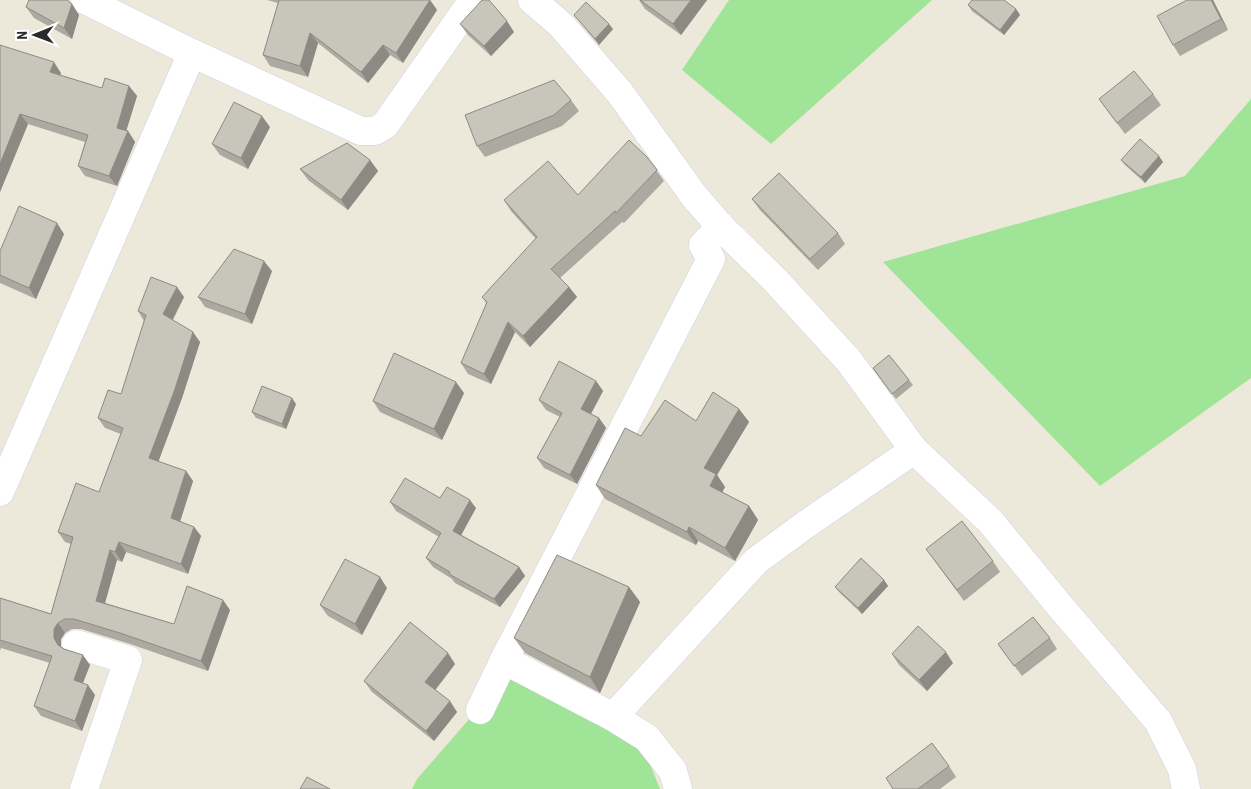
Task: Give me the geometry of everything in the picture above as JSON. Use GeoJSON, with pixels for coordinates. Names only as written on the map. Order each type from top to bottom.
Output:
{"type":"FeatureCollection","features":[{"type":"Feature","properties":{"kind":"street"},"geometry":{"type":"LineString","coordinates":[[85,0],[192,53],[361,131],[375,131],[385,125],[473,0]]}},
{"type":"Feature","properties":{"kind":"street"},"geometry":{"type":"LineString","coordinates":[[532,0],[562,25],[620,93],[694,196],[849,361],[914,450],[990,521],[1158,721],[1182,769],[1186,789]]}},
{"type":"Feature","properties":{"kind":"street"},"geometry":{"type":"LineString","coordinates":[[0,492],[192,53]]}},
{"type":"Feature","properties":{"kind":"street"},"geometry":{"type":"LineString","coordinates":[[480,710],[711,259],[703,245],[721,226]]}},
{"type":"Feature","properties":{"kind":"street"},"geometry":{"type":"LineString","coordinates":[[613,717],[756,561],[914,450]]}},
{"type":"Feature","properties":{"kind":"street"},"geometry":{"type":"LineString","coordinates":[[76,644],[128,660],[84,789]]}},
{"type":"Feature","properties":{"kind":"street"},"geometry":{"type":"LineString","coordinates":[[504,660],[613,717],[647,738],[672,771],[678,789]]}},
{"type":"Feature","properties":{"kind":"green space"},"geometry":{"type":"Polygon","coordinates":[[[729,0],[932,0],[771,144],[682,70],[729,0]]]}},
{"type":"Feature","properties":{"kind":"green space"},"geometry":{"type":"Polygon","coordinates":[[[1251,99],[1251,378],[1100,486],[883,262],[1185,176],[1251,99]]]}},
{"type":"Feature","properties":{"kind":"green space"},"geometry":{"type":"Polygon","coordinates":[[[512,670],[641,742],[660,789],[412,789],[417,779],[512,670]]]}},
{"type":"Feature","properties":{"kind":"building"},"geometry":{"type":"Polygon","coordinates":[[[29,0],[67,0],[72,4],[64,28],[26,7],[29,0]]]}},
{"type":"Feature","properties":{"kind":"building"},"geometry":{"type":"Polygon","coordinates":[[[279,0],[430,0],[396,53],[383,45],[361,72],[310,33],[300,66],[263,55],[279,0]]]}},
{"type":"Feature","properties":{"kind":"building"},"geometry":{"type":"Polygon","coordinates":[[[482,0],[489,0],[507,21],[484,46],[460,24],[482,0]]]}},
{"type":"Feature","properties":{"kind":"building"},"geometry":{"type":"Polygon","coordinates":[[[640,0],[691,0],[673,24],[640,0]]]}},
{"type":"Feature","properties":{"kind":"building"},"geometry":{"type":"Polygon","coordinates":[[[972,0],[1004,0],[1016,9],[1000,30],[968,5],[972,0]]]}},
{"type":"Feature","properties":{"kind":"building"},"geometry":{"type":"Polygon","coordinates":[[[1187,0],[1211,0],[1221,19],[1173,45],[1157,16],[1187,0]]]}},
{"type":"Feature","properties":{"kind":"building"},"geometry":{"type":"Polygon","coordinates":[[[586,2],[609,24],[595,39],[574,15],[586,2]]]}},
{"type":"Feature","properties":{"kind":"building"},"geometry":{"type":"Polygon","coordinates":[[[0,45],[54,62],[50,72],[102,88],[105,78],[129,86],[117,128],[128,131],[109,176],[78,166],[88,135],[20,114],[0,164],[0,45]]]}},
{"type":"Feature","properties":{"kind":"building"},"geometry":{"type":"Polygon","coordinates":[[[1134,71],[1153,94],[1117,123],[1099,99],[1134,71]]]}},
{"type":"Feature","properties":{"kind":"building"},"geometry":{"type":"Polygon","coordinates":[[[554,80],[571,100],[554,115],[477,146],[465,115],[554,80]]]}},
{"type":"Feature","properties":{"kind":"building"},"geometry":{"type":"Polygon","coordinates":[[[234,102],[262,116],[241,158],[212,144],[234,102]]]}},
{"type":"Feature","properties":{"kind":"building"},"geometry":{"type":"Polygon","coordinates":[[[1140,139],[1159,156],[1141,177],[1121,160],[1140,139]]]}},
{"type":"Feature","properties":{"kind":"building"},"geometry":{"type":"Polygon","coordinates":[[[629,140],[647,157],[657,170],[616,213],[615,211],[551,269],[569,287],[523,336],[508,322],[484,374],[461,363],[487,302],[482,297],[537,237],[504,200],[548,161],[578,195],[629,140]]]}},
{"type":"Feature","properties":{"kind":"building"},"geometry":{"type":"Polygon","coordinates":[[[347,143],[370,160],[341,200],[300,169],[347,143]]]}},
{"type":"Feature","properties":{"kind":"building"},"geometry":{"type":"Polygon","coordinates":[[[779,173],[838,233],[810,259],[752,199],[779,173]]]}},
{"type":"Feature","properties":{"kind":"building"},"geometry":{"type":"Polygon","coordinates":[[[19,206],[57,223],[29,288],[0,275],[0,251],[19,206]]]}},
{"type":"Feature","properties":{"kind":"building"},"geometry":{"type":"Polygon","coordinates":[[[234,249],[264,261],[245,314],[198,297],[234,249]]]}},
{"type":"Feature","properties":{"kind":"building"},"geometry":{"type":"Polygon","coordinates":[[[151,277],[177,287],[163,314],[193,332],[175,389],[149,458],[186,471],[171,518],[194,527],[181,564],[119,542],[115,552],[110,550],[96,601],[174,624],[187,586],[223,600],[201,661],[74,619],[65,619],[58,623],[54,629],[54,638],[58,645],[83,655],[74,680],[88,685],[75,721],[34,706],[52,656],[0,640],[0,598],[51,614],[73,537],[58,532],[76,483],[99,492],[123,428],[98,418],[108,390],[121,394],[146,315],[138,311],[151,277]]]}},
{"type":"Feature","properties":{"kind":"building"},"geometry":{"type":"Polygon","coordinates":[[[394,353],[456,382],[434,429],[373,401],[394,353]]]}},
{"type":"Feature","properties":{"kind":"building"},"geometry":{"type":"Polygon","coordinates":[[[889,355],[909,380],[892,394],[873,368],[889,355]]]}},
{"type":"Feature","properties":{"kind":"building"},"geometry":{"type":"Polygon","coordinates":[[[559,361],[596,381],[581,409],[599,418],[570,475],[537,458],[562,413],[539,400],[559,361]]]}},
{"type":"Feature","properties":{"kind":"building"},"geometry":{"type":"Polygon","coordinates":[[[262,386],[292,398],[282,424],[252,412],[262,386]]]}},
{"type":"Feature","properties":{"kind":"building"},"geometry":{"type":"Polygon","coordinates":[[[713,392],[739,409],[704,468],[716,474],[710,486],[749,506],[725,548],[689,527],[687,532],[596,485],[625,428],[641,436],[665,400],[696,421],[713,392]]]}},
{"type":"Feature","properties":{"kind":"building"},"geometry":{"type":"Polygon","coordinates":[[[405,478],[440,498],[447,487],[470,500],[453,531],[519,567],[494,599],[449,574],[450,572],[426,558],[441,533],[390,502],[405,478]]]}},
{"type":"Feature","properties":{"kind":"building"},"geometry":{"type":"Polygon","coordinates":[[[962,521],[993,561],[957,590],[926,549],[962,521]]]}},
{"type":"Feature","properties":{"kind":"building"},"geometry":{"type":"Polygon","coordinates":[[[557,555],[629,587],[590,677],[514,638],[557,555]]]}},
{"type":"Feature","properties":{"kind":"building"},"geometry":{"type":"Polygon","coordinates":[[[861,558],[884,580],[858,608],[835,587],[861,558]]]}},
{"type":"Feature","properties":{"kind":"building"},"geometry":{"type":"Polygon","coordinates":[[[345,559],[380,577],[355,624],[320,605],[345,559]]]}},
{"type":"Feature","properties":{"kind":"building"},"geometry":{"type":"Polygon","coordinates":[[[1033,617],[1050,638],[1014,666],[998,644],[1033,617]]]}},
{"type":"Feature","properties":{"kind":"building"},"geometry":{"type":"Polygon","coordinates":[[[410,622],[448,653],[425,682],[450,701],[426,731],[364,681],[410,622]]]}},
{"type":"Feature","properties":{"kind":"building"},"geometry":{"type":"Polygon","coordinates":[[[918,626],[946,652],[919,680],[892,654],[918,626]]]}},
{"type":"Feature","properties":{"kind":"building"},"geometry":{"type":"Polygon","coordinates":[[[932,743],[949,766],[918,789],[893,789],[886,778],[932,743]]]}},
{"type":"Feature","properties":{"kind":"building"},"geometry":{"type":"Polygon","coordinates":[[[307,777],[330,789],[300,789],[307,777]]]}}]}
